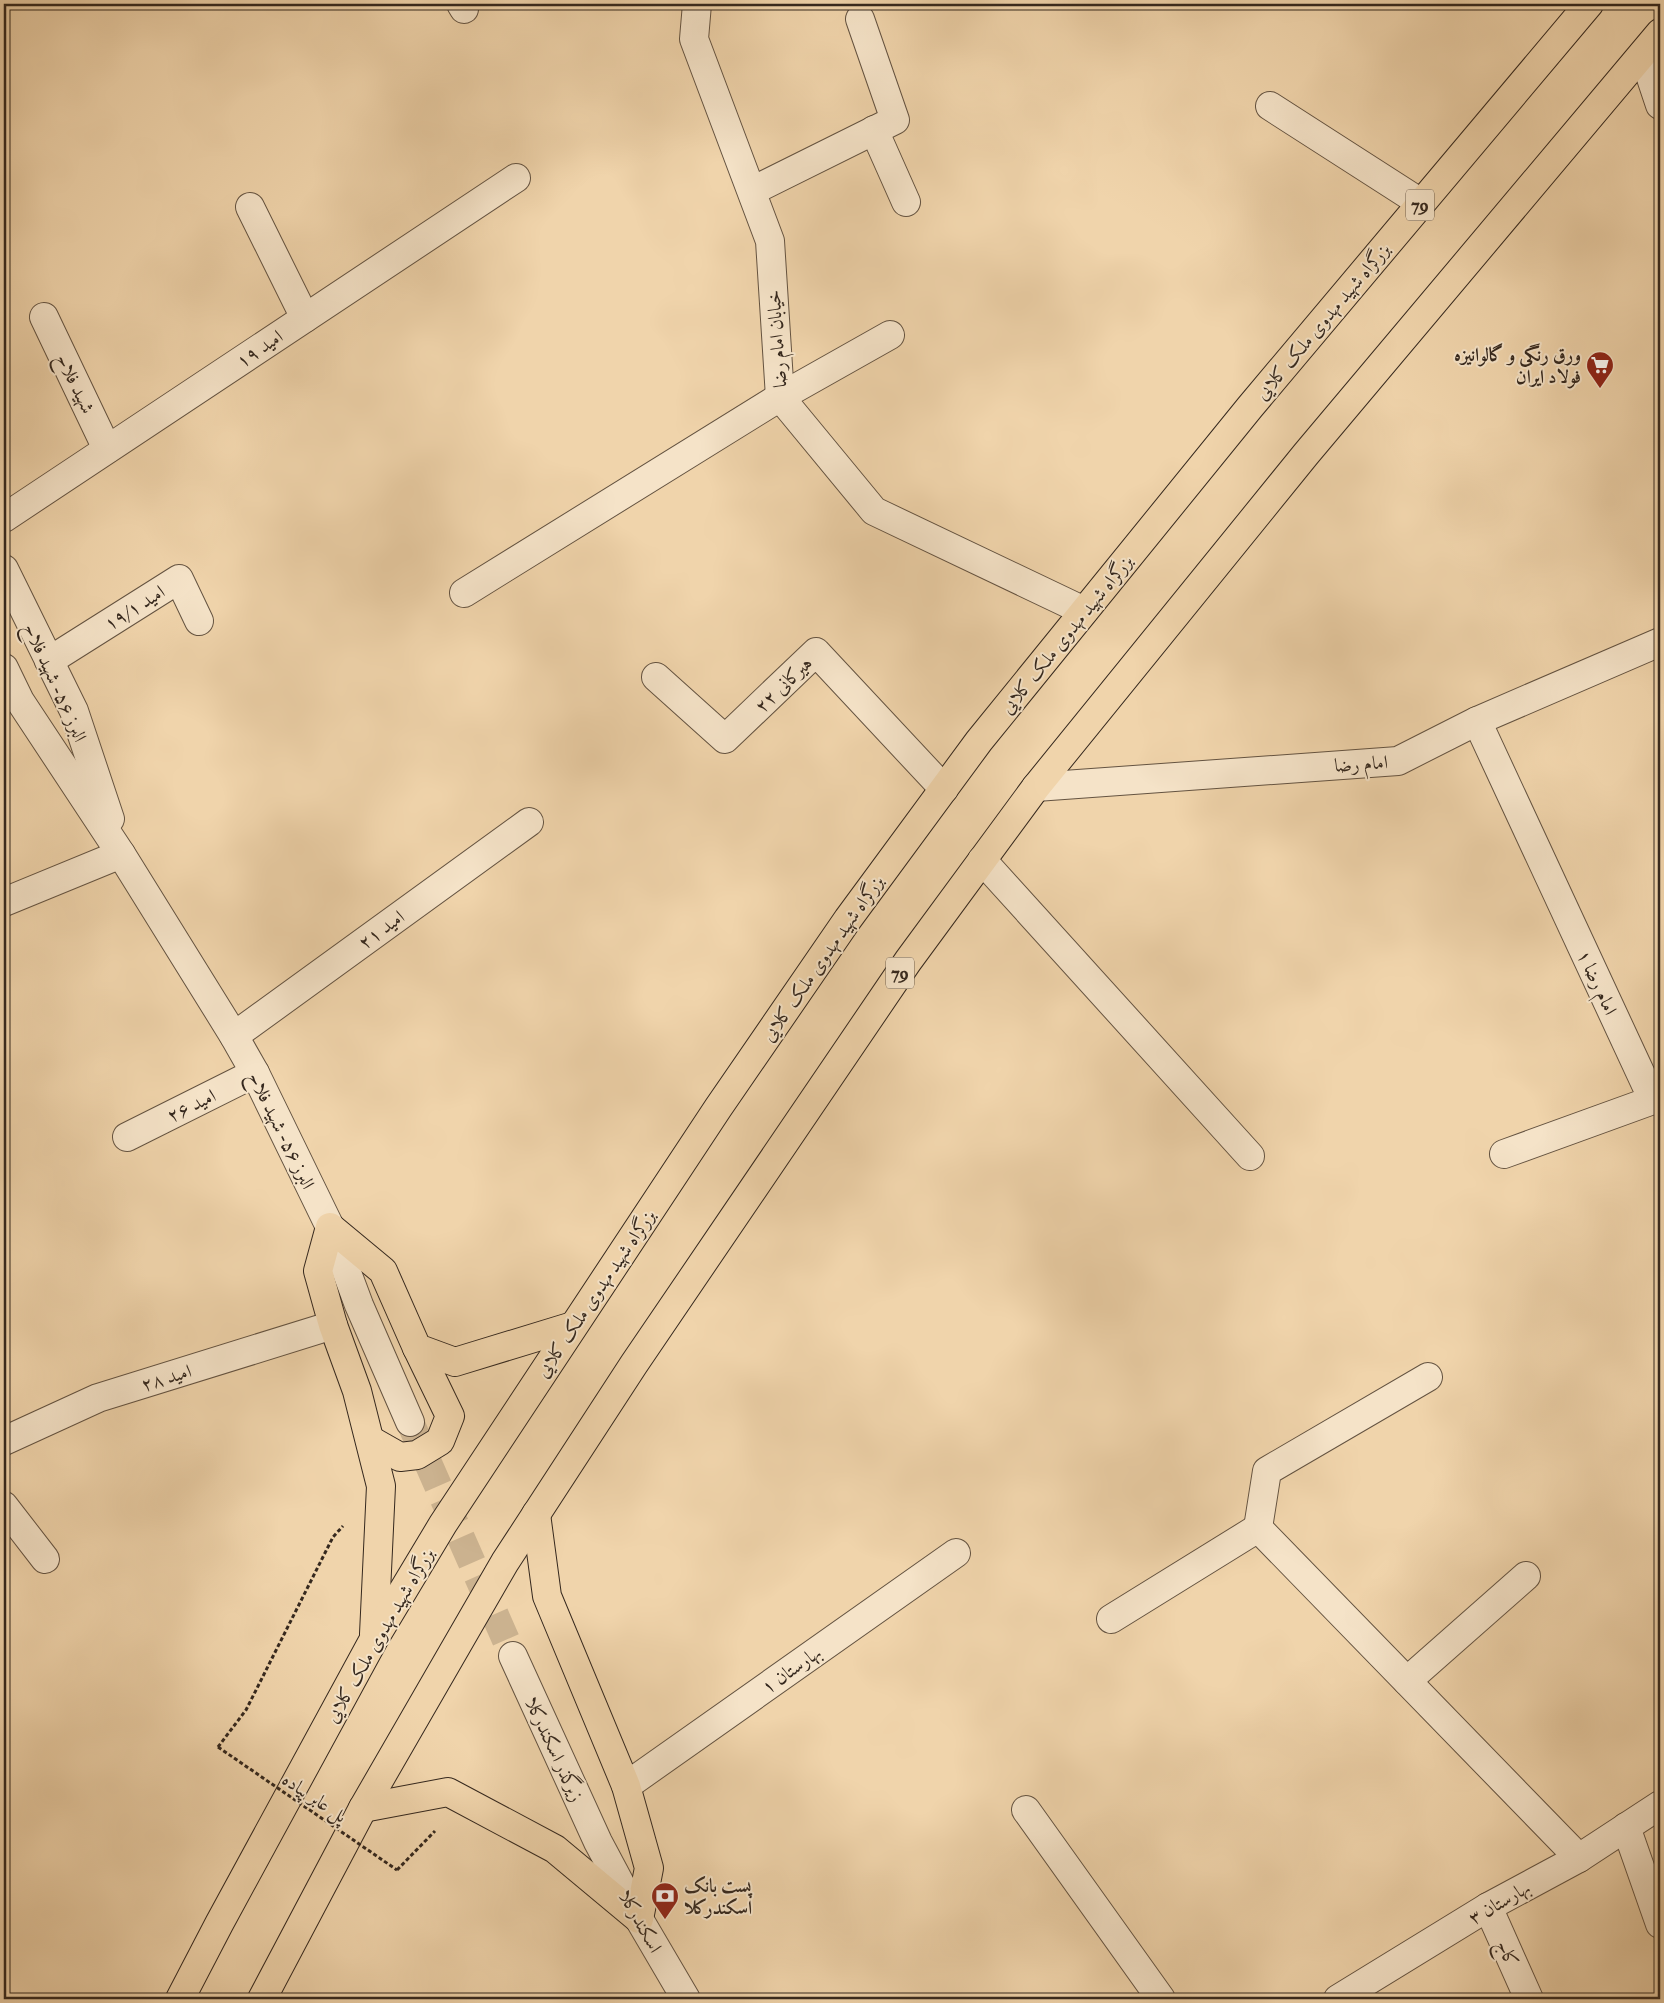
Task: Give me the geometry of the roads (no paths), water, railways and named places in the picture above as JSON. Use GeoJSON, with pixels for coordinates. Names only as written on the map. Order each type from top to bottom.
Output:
{"type":"FeatureCollection","features":[{"type":"Feature","properties":{"kind":"highway","name":"بزرگراه شهید مهدوی ملک کلایی"},"geometry":{"type":"LineString","coordinates":[[180,1999],[374,1639],[443,1524],[573,1326],[848,919],[979,741],[1084,611],[1250,407],[1589,4]]}},
{"type":"Feature","properties":{"kind":"highway","name":"79"},"geometry":{"type":"LineString","coordinates":[[262,1999],[363,1808],[505,1562],[634,1364],[908,961],[1036,786],[1312,446],[1660,33]]}},
{"type":"Feature","properties":{"kind":"highway"},"geometry":{"type":"LineString","coordinates":[[370,1440],[400,1457],[417,1455],[440,1441],[450,1416],[383,1272],[330,1227],[318,1271],[333,1325],[357,1391],[381,1486],[374,1639]]}},
{"type":"Feature","properties":{"kind":"highway"},"geometry":{"type":"LineString","coordinates":[[418,1348],[455,1362],[573,1326]]}},
{"type":"Feature","properties":{"kind":"highway"},"geometry":{"type":"LineString","coordinates":[[363,1808],[448,1792],[555,1849],[639,1919],[649,1868],[626,1786],[547,1596],[536,1514]]}},
{"type":"Feature","properties":{"kind":"street","name":"خیابان امام رضا"},"geometry":{"type":"LineString","coordinates":[[697,4],[694,39],[770,241],[780,397],[874,511],[1084,611]]}},
{"type":"Feature","properties":{"kind":"street"},"geometry":{"type":"LineString","coordinates":[[752,191],[895,120],[860,19]]}},
{"type":"Feature","properties":{"kind":"street"},"geometry":{"type":"LineString","coordinates":[[1643,54],[1660,105]]}},
{"type":"Feature","properties":{"kind":"street"},"geometry":{"type":"LineString","coordinates":[[1270,106],[1421,203]]}},
{"type":"Feature","properties":{"kind":"street"},"geometry":{"type":"LineString","coordinates":[[874,130],[906,202]]}},
{"type":"Feature","properties":{"kind":"street","name":"امید ۱۹"},"geometry":{"type":"LineString","coordinates":[[4,518],[516,178]]}},
{"type":"Feature","properties":{"kind":"street"},"geometry":{"type":"LineString","coordinates":[[250,208],[305,318]]}},
{"type":"Feature","properties":{"kind":"street","name":"شهید فلاح"},"geometry":{"type":"LineString","coordinates":[[44,317],[107,448]]}},
{"type":"Feature","properties":{"kind":"street"},"geometry":{"type":"LineString","coordinates":[[464,593],[780,397],[890,335]]}},
{"type":"Feature","properties":{"kind":"street","name":"البرز ۵۶- شهید فلاح"},"geometry":{"type":"LineString","coordinates":[[4,569],[74,711],[121,854]]}},
{"type":"Feature","properties":{"kind":"street","name":"امید ۱۹/۱"},"geometry":{"type":"LineString","coordinates":[[49,661],[180,579],[199,621]]}},
{"type":"Feature","properties":{"kind":"street","name":"امام رضا"},"geometry":{"type":"LineString","coordinates":[[1036,786],[1398,761],[1477,721],[1660,642]]}},
{"type":"Feature","properties":{"kind":"street","name":"هیرکانی ۲۲"},"geometry":{"type":"LineString","coordinates":[[656,677],[726,739],[816,652],[944,789]]}},
{"type":"Feature","properties":{"kind":"street","name":"البرز ۵۶- شهید فلاح"},"geometry":{"type":"LineString","coordinates":[[4,668],[20,701],[121,854],[234,1036],[255,1074],[330,1227],[359,1305],[410,1422]]}},
{"type":"Feature","properties":{"kind":"street","name":"امام رضا ۱"},"geometry":{"type":"LineString","coordinates":[[1477,721],[1657,1096],[1504,1154]]}},
{"type":"Feature","properties":{"kind":"street","name":"امید ۲۱"},"geometry":{"type":"LineString","coordinates":[[234,1036],[529,822]]}},
{"type":"Feature","properties":{"kind":"street"},"geometry":{"type":"LineString","coordinates":[[4,902],[121,854]]}},
{"type":"Feature","properties":{"kind":"street"},"geometry":{"type":"LineString","coordinates":[[982,860],[1250,1156]]}},
{"type":"Feature","properties":{"kind":"street","name":"امید ۲۶"},"geometry":{"type":"LineString","coordinates":[[127,1137],[255,1074]]}},
{"type":"Feature","properties":{"kind":"street","name":"امید ۲۸"},"geometry":{"type":"LineString","coordinates":[[4,1441],[98,1398],[333,1325]]}},
{"type":"Feature","properties":{"kind":"street"},"geometry":{"type":"LineString","coordinates":[[1110,1619],[1258,1528],[1267,1471],[1428,1377]]}},
{"type":"Feature","properties":{"kind":"street"},"geometry":{"type":"LineString","coordinates":[[4,1506],[45,1559]]}},
{"type":"Feature","properties":{"kind":"street"},"geometry":{"type":"LineString","coordinates":[[1258,1528],[1579,1858]]}},
{"type":"Feature","properties":{"kind":"street","name":"بهارستان ۱"},"geometry":{"type":"LineString","coordinates":[[626,1786],[956,1553]]}},
{"type":"Feature","properties":{"kind":"street"},"geometry":{"type":"LineString","coordinates":[[1407,1681],[1526,1576]]}},
{"type":"Feature","properties":{"kind":"street","name":"زیرگذر اسکندرکلا"},"geometry":{"type":"LineString","coordinates":[[513,1656],[598,1842]]}},
{"type":"Feature","properties":{"kind":"street","name":"بهارستان ۳"},"geometry":{"type":"LineString","coordinates":[[1338,1999],[1488,1907],[1579,1858],[1660,1805]]}},
{"type":"Feature","properties":{"kind":"street"},"geometry":{"type":"LineString","coordinates":[[1026,1810],[1161,1999]]}},
{"type":"Feature","properties":{"kind":"street"},"geometry":{"type":"LineString","coordinates":[[1626,1827],[1660,1924]]}},
{"type":"Feature","properties":{"kind":"street","name":"اسکندرکلا"},"geometry":{"type":"LineString","coordinates":[[598,1842],[639,1919],[686,1999]]}},
{"type":"Feature","properties":{"kind":"street","name":"کاج"},"geometry":{"type":"LineString","coordinates":[[1488,1907],[1529,1999]]}},
{"type":"Feature","properties":{"kind":"tunnel"},"geometry":{"type":"LineString","coordinates":[[410,1422],[513,1656]]}},
{"type":"Feature","properties":{"kind":"place","name":"ورق رنگی و گالوانیزه فولاد ایران"},"geometry":{"type":"Point","coordinates":[1600,389]}},
{"type":"Feature","properties":{"kind":"place","name":"پست بانک اسکندرکلا"},"geometry":{"type":"Point","coordinates":[665,1920]}}]}
